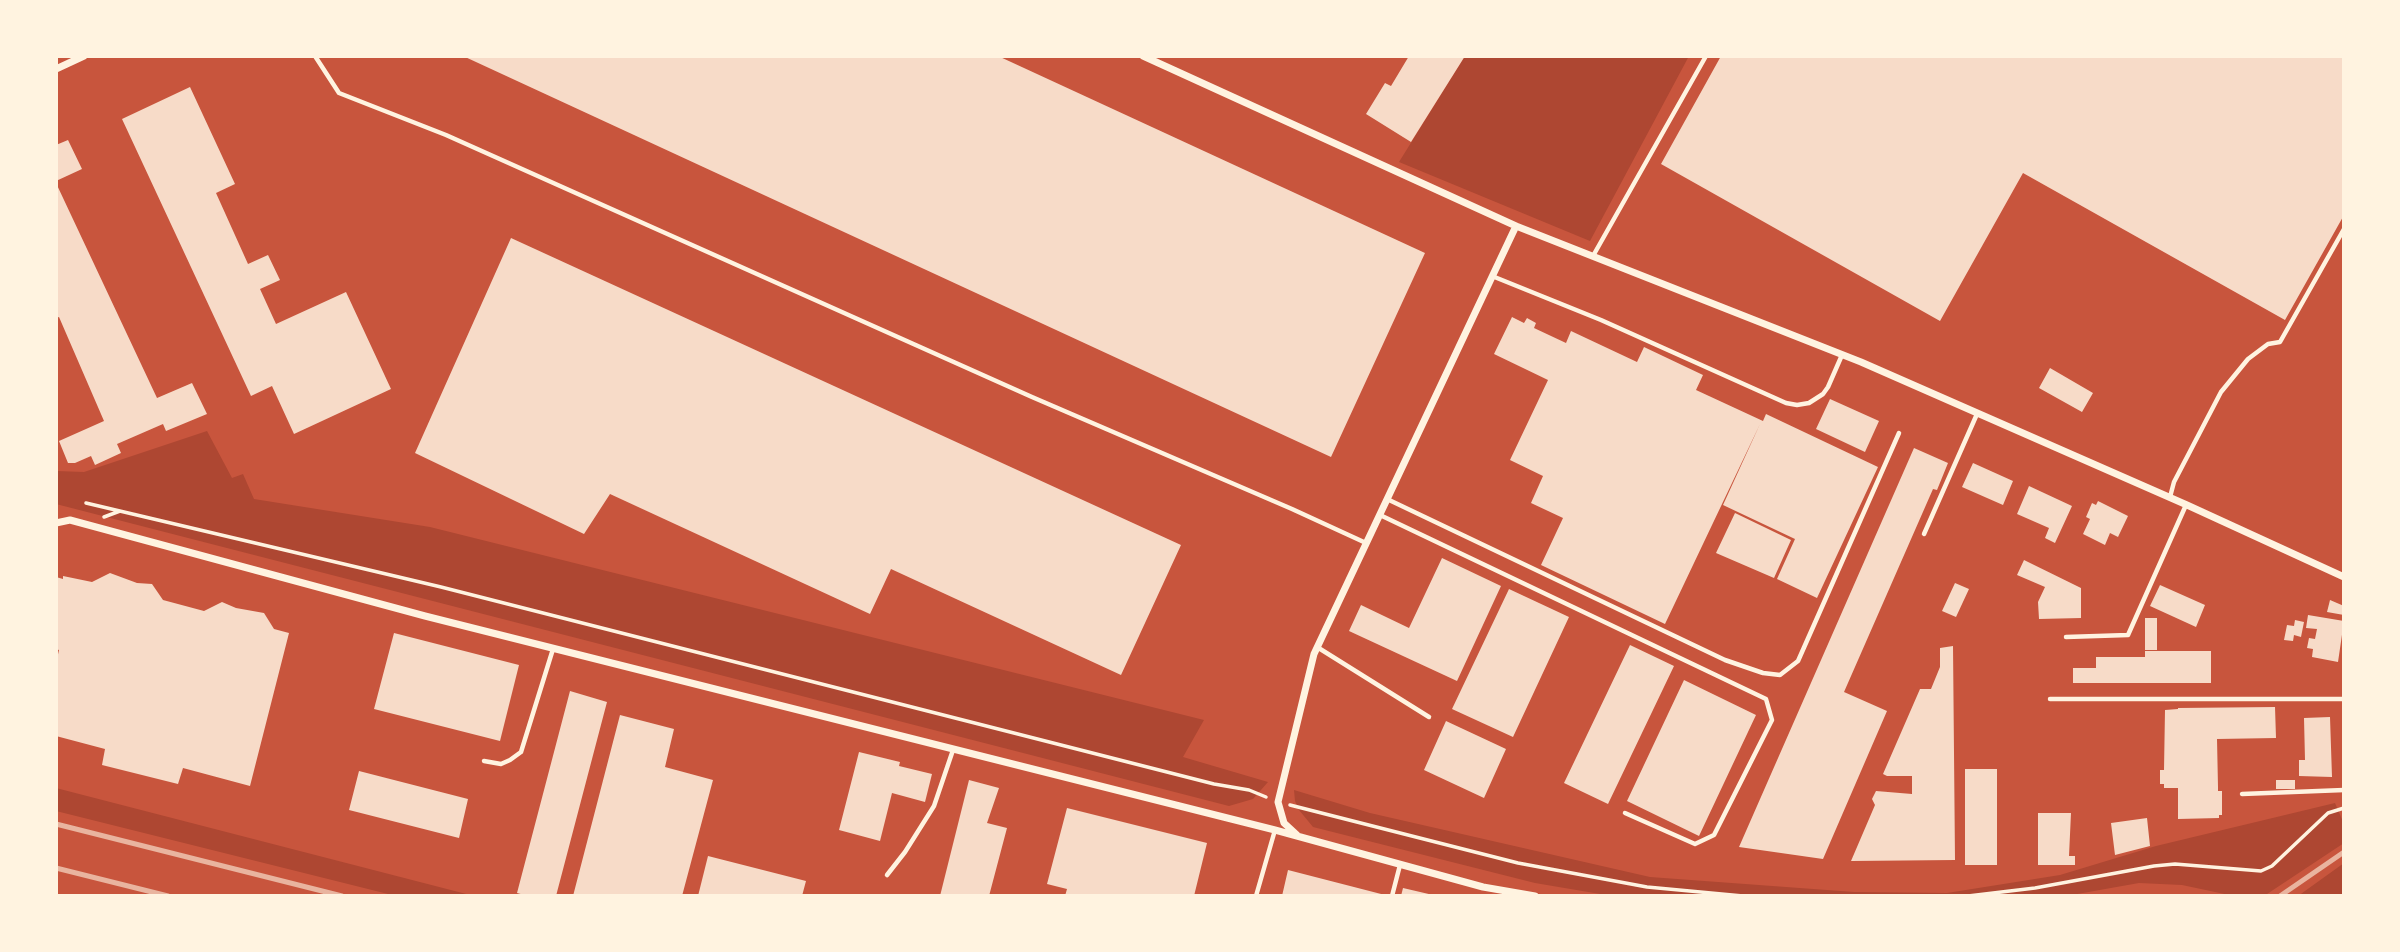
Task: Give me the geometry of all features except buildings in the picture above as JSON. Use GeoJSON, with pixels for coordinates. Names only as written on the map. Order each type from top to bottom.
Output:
{"type":"FeatureCollection","features":[{"type":"Feature","properties":{"kind":"street"},"geometry":{"type":"LineString","coordinates":[[56,69],[84,56]]}},
{"type":"Feature","properties":{"kind":"street"},"geometry":{"type":"LineString","coordinates":[[1143,56],[1516,226],[1842,354],[2170,497],[2344,577]]}},
{"type":"Feature","properties":{"kind":"street"},"geometry":{"type":"LineString","coordinates":[[1297,836],[1284,823],[1278,802],[1317,647],[1516,226]]}},
{"type":"Feature","properties":{"kind":"street"},"geometry":{"type":"LineString","coordinates":[[56,523],[69,520],[553,648],[1275,830],[1483,887],[1535,896]]}},
{"type":"Feature","properties":{"kind":"lane"},"geometry":{"type":"LineString","coordinates":[[315,56],[339,93],[458,140],[1007,386],[1366,543]]}},
{"type":"Feature","properties":{"kind":"lane"},"geometry":{"type":"LineString","coordinates":[[1592,256],[1706,56]]}},
{"type":"Feature","properties":{"kind":"lane"},"geometry":{"type":"LineString","coordinates":[[2170,497],[2174,482],[2221,392],[2248,359],[2268,344],[2280,342],[2344,229]]}},
{"type":"Feature","properties":{"kind":"lane"},"geometry":{"type":"LineString","coordinates":[[1492,276],[1601,320],[1786,403],[1809,403],[1822,394],[1828,387],[1842,354]]}},
{"type":"Feature","properties":{"kind":"lane"},"geometry":{"type":"LineString","coordinates":[[1924,534],[1978,413]]}},
{"type":"Feature","properties":{"kind":"lane"},"geometry":{"type":"LineString","coordinates":[[1386,499],[1725,660],[1763,673],[1780,675],[1798,661],[1899,433]]}},
{"type":"Feature","properties":{"kind":"lane"},"geometry":{"type":"LineString","coordinates":[[2066,638],[2128,635],[2187,505]]}},
{"type":"Feature","properties":{"kind":"lane"},"geometry":{"type":"LineString","coordinates":[[1379,515],[1766,698],[1772,720],[1714,835],[1695,844],[1625,813]]}},
{"type":"Feature","properties":{"kind":"lane"},"geometry":{"type":"LineString","coordinates":[[1317,647],[1429,717]]}},
{"type":"Feature","properties":{"kind":"lane"},"geometry":{"type":"LineString","coordinates":[[484,761],[501,764],[521,752],[553,648]]}},
{"type":"Feature","properties":{"kind":"lane"},"geometry":{"type":"LineString","coordinates":[[2050,699],[2344,699]]}},
{"type":"Feature","properties":{"kind":"lane"},"geometry":{"type":"LineString","coordinates":[[887,875],[934,806],[954,749]]}},
{"type":"Feature","properties":{"kind":"lane"},"geometry":{"type":"LineString","coordinates":[[2242,794],[2344,790]]}},
{"type":"Feature","properties":{"kind":"lane"},"geometry":{"type":"LineString","coordinates":[[1256,896],[1275,830]]}},
{"type":"Feature","properties":{"kind":"lane"},"geometry":{"type":"LineString","coordinates":[[1392,896],[1400,864]]}},
{"type":"Feature","properties":{"kind":"path"},"geometry":{"type":"LineString","coordinates":[[86,503],[454,590],[1214,784],[1240,788]]}},
{"type":"Feature","properties":{"kind":"path"},"geometry":{"type":"LineString","coordinates":[[1968,896],[2035,888],[2175,864],[2261,871],[2272,866],[2328,813],[2344,808]]}},
{"type":"Feature","properties":{"kind":"path"},"geometry":{"type":"LineString","coordinates":[[1312,812],[1518,863],[1647,887],[1744,896]]}},
{"type":"Feature","properties":{"kind":"shaded area"},"geometry":{"type":"Polygon","coordinates":[[[1465,56],[1689,56],[1590,241],[1399,162],[1465,56]]]}},
{"type":"Feature","properties":{"kind":"shaded area"},"geometry":{"type":"Polygon","coordinates":[[[207,431],[232,478],[243,474],[254,499],[430,527],[1204,720],[1183,757],[1268,782],[1253,799],[1229,806],[56,504],[56,471],[84,472],[207,431]]]}},
{"type":"Feature","properties":{"kind":"shaded area"},"geometry":{"type":"Polygon","coordinates":[[[56,788],[474,896],[396,896],[56,811],[56,788]]]}},
{"type":"Feature","properties":{"kind":"shaded area"},"geometry":{"type":"Polygon","coordinates":[[[1294,790],[1370,813],[1650,877],[1854,892],[1947,893],[2060,875],[2156,846],[2335,803],[2344,824],[2344,843],[2264,896],[2234,896],[2182,885],[2139,883],[2066,896],[1612,896],[1535,883],[1313,827],[1299,810],[1294,790]]]}},
{"type":"Feature","properties":{"kind":"shaded area"},"geometry":{"type":"Polygon","coordinates":[[[2344,863],[2344,896],[2298,896],[2344,863]]]}},
{"type":"Feature","properties":{"kind":"railway"},"geometry":{"type":"LineString","coordinates":[[56,824],[342,896]]}},
{"type":"Feature","properties":{"kind":"railway"},"geometry":{"type":"LineString","coordinates":[[2280,896],[2344,852]]}},
{"type":"Feature","properties":{"kind":"railway"},"geometry":{"type":"LineString","coordinates":[[56,868],[168,896]]}}]}
